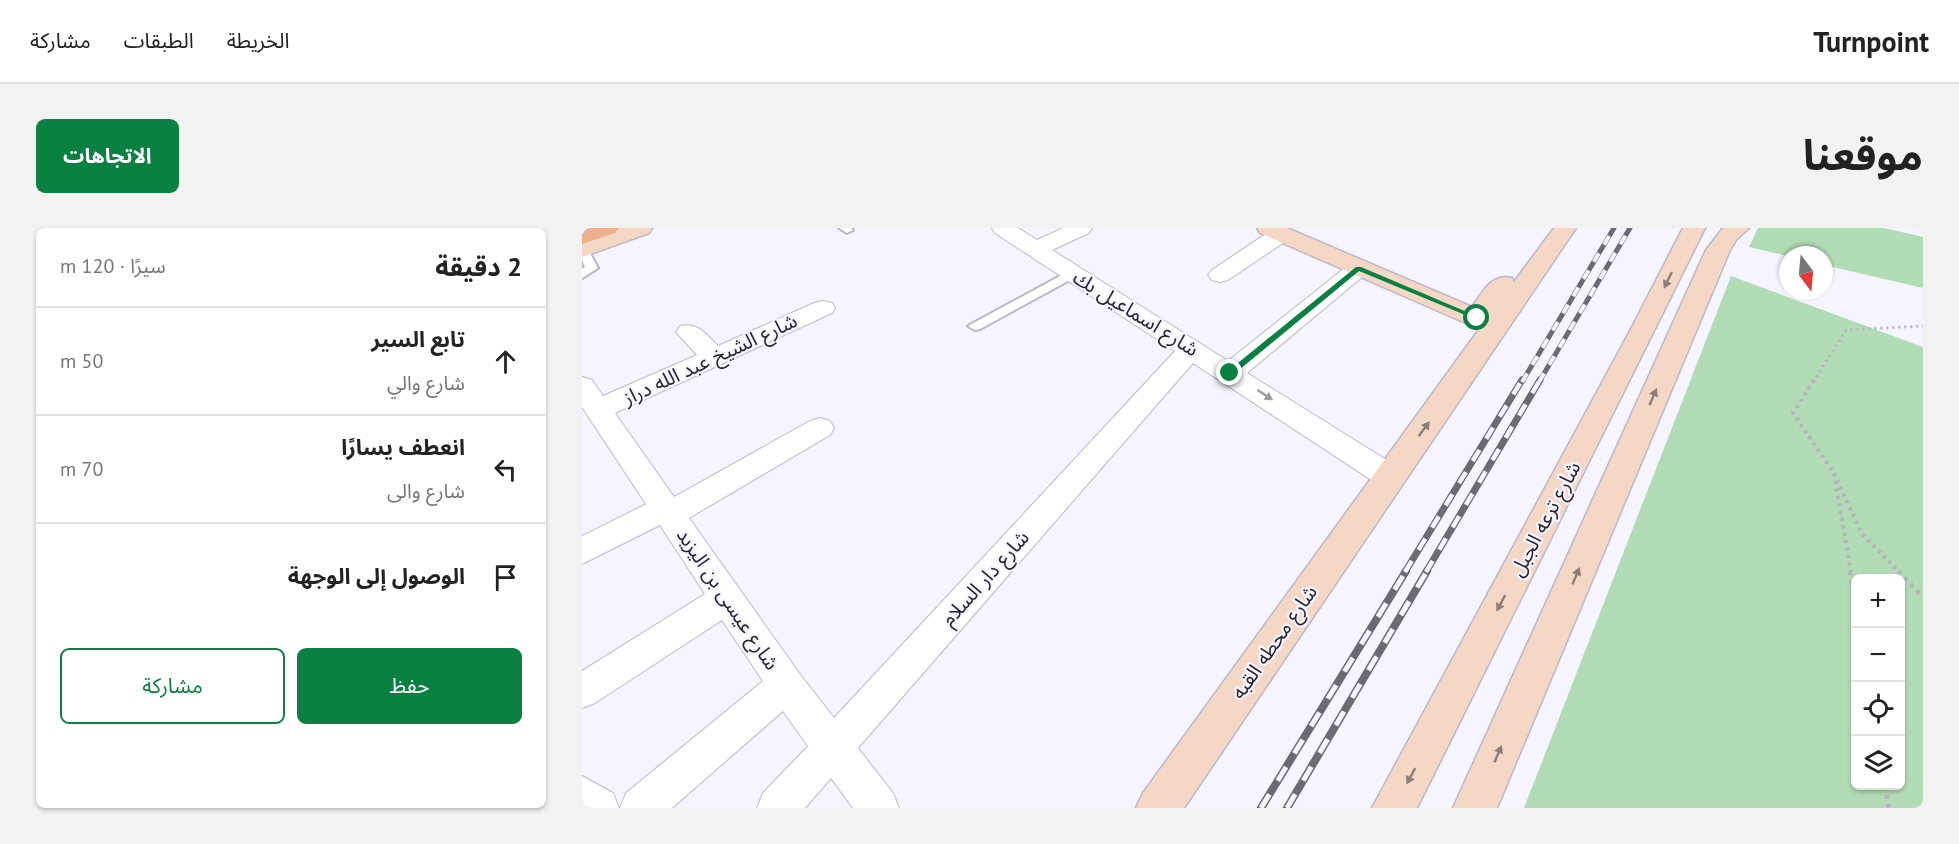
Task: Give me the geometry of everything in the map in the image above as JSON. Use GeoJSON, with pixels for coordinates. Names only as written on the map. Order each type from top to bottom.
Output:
{"type":"FeatureCollection","features":[{"type":"Feature","properties":{"kind":"main road"},"geometry":{"type":"LineString","coordinates":[[582,246],[607,228]]}},
{"type":"Feature","properties":{"kind":"main road"},"geometry":{"type":"LineString","coordinates":[[582,246],[640,228]]}},
{"type":"Feature","properties":{"kind":"main road"},"geometry":{"type":"LineString","coordinates":[[1274,231],[1477,318],[1546,228]]}},
{"type":"Feature","properties":{"kind":"main road","name":"شارع محطه القبه"},"geometry":{"type":"LineString","coordinates":[[1158,808],[1565,228]]}},
{"type":"Feature","properties":{"kind":"main road","name":"شارع ترعه الجبل"},"geometry":{"type":"LineString","coordinates":[[1394,808],[1644,329],[1694,228]]}},
{"type":"Feature","properties":{"kind":"main road"},"geometry":{"type":"LineString","coordinates":[[1474,808],[1718,250],[1728,236],[1738,228]]}},
{"type":"Feature","properties":{"kind":"main road"},"geometry":{"type":"LineString","coordinates":[[1644,329],[1678,340]]}},
{"type":"Feature","properties":{"kind":"street","name":"شارع اسماعيل بك"},"geometry":{"type":"LineString","coordinates":[[1003,228],[1390,477]]}},
{"type":"Feature","properties":{"kind":"street"},"geometry":{"type":"LineString","coordinates":[[1036,249],[1081,228]]}},
{"type":"Feature","properties":{"kind":"street"},"geometry":{"type":"LineString","coordinates":[[1220,274],[1274,231]]}},
{"type":"Feature","properties":{"kind":"street"},"geometry":{"type":"LineString","coordinates":[[1230,373],[1359,268]]}},
{"type":"Feature","properties":{"kind":"street","name":"شارع الشيخ عبد الله دراز"},"geometry":{"type":"LineString","coordinates":[[588,399],[714,357],[823,308]]}},
{"type":"Feature","properties":{"kind":"street"},"geometry":{"type":"LineString","coordinates":[[689,332],[714,357]]}},
{"type":"Feature","properties":{"kind":"street","name":"شارع دار السلام"},"geometry":{"type":"LineString","coordinates":[[778,808],[1192,348]]}},
{"type":"Feature","properties":{"kind":"street","name":"شارع عيسى بن اليزيد"},"geometry":{"type":"LineString","coordinates":[[588,399],[668,511],[786,685],[878,808]]}},
{"type":"Feature","properties":{"kind":"street"},"geometry":{"type":"LineString","coordinates":[[582,552],[668,511],[820,428]]}},
{"type":"Feature","properties":{"kind":"street"},"geometry":{"type":"LineString","coordinates":[[582,690],[727,598]]}},
{"type":"Feature","properties":{"kind":"street"},"geometry":{"type":"LineString","coordinates":[[640,808],[786,685]]}},
{"type":"Feature","properties":{"kind":"street"},"geometry":{"type":"LineString","coordinates":[[582,797],[598,808]]}},
{"type":"Feature","properties":{"kind":"lane"},"geometry":{"type":"LineString","coordinates":[[582,246],[592,268],[582,274]]}},
{"type":"Feature","properties":{"kind":"lane"},"geometry":{"type":"LineString","coordinates":[[975,326],[1072,273]]}},
{"type":"Feature","properties":{"kind":"path"},"geometry":{"type":"LineString","coordinates":[[1923,326],[1846,330],[1793,413],[1834,473],[1849,510],[1862,534],[1923,597]]}},
{"type":"Feature","properties":{"kind":"path"},"geometry":{"type":"LineString","coordinates":[[1834,473],[1851,575]]}},
{"type":"Feature","properties":{"kind":"path"},"geometry":{"type":"LineString","coordinates":[[1886,790],[1888,808]]}},
{"type":"Feature","properties":{"kind":"green space"},"geometry":{"type":"Polygon","coordinates":[[[1758,228],[1884,228],[1923,237],[1923,288],[1833,267],[1833,246],[1779,246],[1779,254],[1749,247],[1758,228]]]}},
{"type":"Feature","properties":{"kind":"green space"},"geometry":{"type":"Polygon","coordinates":[[[1731,276],[1779,294],[1779,300],[1796,300],[1923,347],[1923,808],[1524,808],[1731,276]]]}},
{"type":"Feature","properties":{"kind":"railway"},"geometry":{"type":"LineString","coordinates":[[1522,382],[1614,228]]}},
{"type":"Feature","properties":{"kind":"railway"},"geometry":{"type":"LineString","coordinates":[[1539,382],[1630,228]]}},
{"type":"Feature","properties":{"kind":"railway"},"geometry":{"type":"LineString","coordinates":[[1405,572],[1522,380]]}},
{"type":"Feature","properties":{"kind":"railway"},"geometry":{"type":"LineString","coordinates":[[1426,572],[1540,380]]}},
{"type":"Feature","properties":{"kind":"railway"},"geometry":{"type":"LineString","coordinates":[[1261,808],[1406,571]]}},
{"type":"Feature","properties":{"kind":"railway"},"geometry":{"type":"LineString","coordinates":[[1287,808],[1427,571]]}},
{"type":"Feature","properties":{"kind":"route"},"geometry":{"type":"LineString","coordinates":[[1230,373],[1359,268],[1477,318]]}}]}
